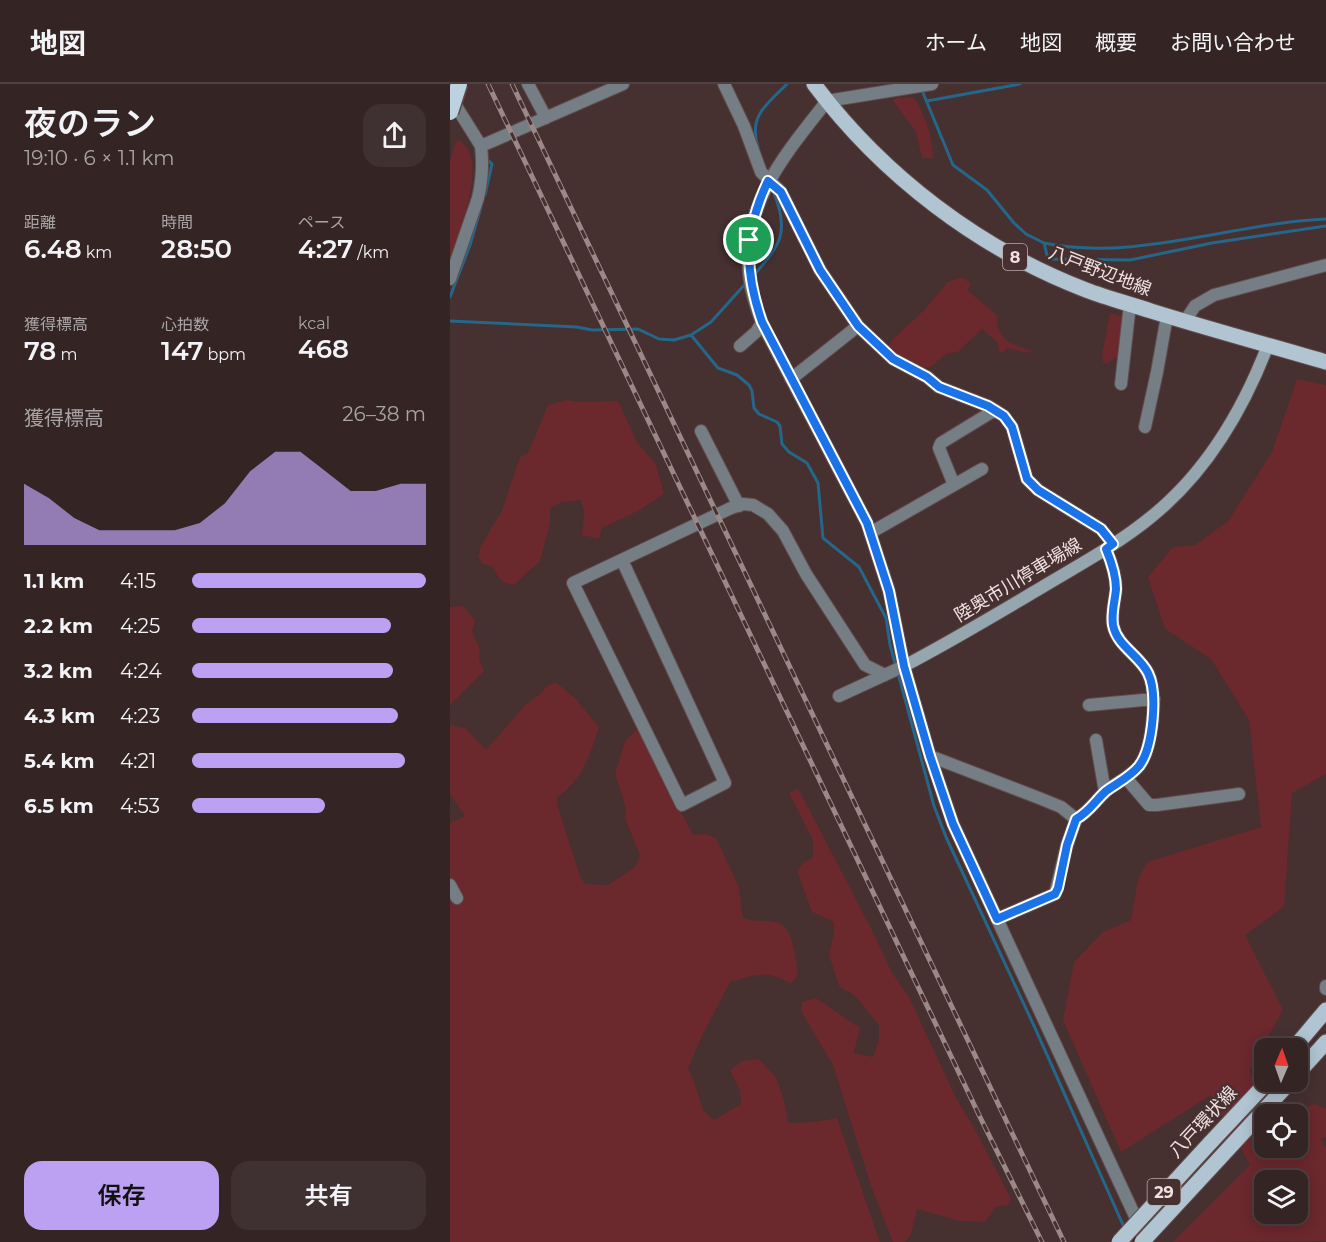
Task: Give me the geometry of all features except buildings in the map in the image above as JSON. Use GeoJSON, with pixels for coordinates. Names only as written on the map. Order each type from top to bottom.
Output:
{"type":"FeatureCollection","features":[{"type":"Feature","properties":{"kind":"highway"},"geometry":{"type":"LineString","coordinates":[[450,112],[459,84]]}},
{"type":"Feature","properties":{"kind":"main road","name":"八戸野辺地線"},"geometry":{"type":"LineString","coordinates":[[814,84],[826,101],[902,180],[949,217],[1013,256],[1086,290],[1326,362]]}},
{"type":"Feature","properties":{"kind":"main road","name":"陸奥市川停車場線"},"geometry":{"type":"LineString","coordinates":[[904,666],[1110,547],[1153,516],[1183,489],[1220,442],[1242,405],[1268,345]]}},
{"type":"Feature","properties":{"kind":"main road"},"geometry":{"type":"LineString","coordinates":[[1304,1038],[1326,1010]]}},
{"type":"Feature","properties":{"kind":"main road"},"geometry":{"type":"LineString","coordinates":[[1307,1038],[1326,1018]]}},
{"type":"Feature","properties":{"kind":"main road"},"geometry":{"type":"LineString","coordinates":[[1308,1062],[1326,1042]]}},
{"type":"Feature","properties":{"kind":"main road"},"geometry":{"type":"LineString","coordinates":[[1308,1068],[1326,1051]]}},
{"type":"Feature","properties":{"kind":"main road","name":"八戸環状線"},"geometry":{"type":"LineString","coordinates":[[1119,1242],[1258,1092]]}},
{"type":"Feature","properties":{"kind":"main road","name":"八戸環状線"},"geometry":{"type":"LineString","coordinates":[[1144,1242],[1282,1092]]}},
{"type":"Feature","properties":{"kind":"street"},"geometry":{"type":"LineString","coordinates":[[528,84],[546,118]]}},
{"type":"Feature","properties":{"kind":"street"},"geometry":{"type":"LineString","coordinates":[[481,146],[623,84]]}},
{"type":"Feature","properties":{"kind":"street"},"geometry":{"type":"LineString","coordinates":[[724,84],[744,126],[761,172],[781,192],[820,270],[858,326],[893,359],[927,377],[939,387],[996,410],[1004,416],[1012,427],[1027,479],[1038,490],[1101,529],[1110,547],[1116,587],[1112,614],[1113,626],[1117,637],[1145,666],[1154,699],[1153,716],[1143,760],[1126,778],[1105,792],[1086,814],[1076,819],[1055,894],[997,919]]}},
{"type":"Feature","properties":{"kind":"street"},"geometry":{"type":"LineString","coordinates":[[932,84],[826,101],[768,181],[755,213],[749,240],[748,273],[762,322],[867,523],[889,591],[904,666],[930,756],[953,824],[1144,1242]]}},
{"type":"Feature","properties":{"kind":"street"},"geometry":{"type":"LineString","coordinates":[[450,97],[481,146],[481,186],[450,279]]}},
{"type":"Feature","properties":{"kind":"street"},"geometry":{"type":"LineString","coordinates":[[1185,321],[1195,306],[1214,295],[1326,266]]}},
{"type":"Feature","properties":{"kind":"street"},"geometry":{"type":"LineString","coordinates":[[1120,384],[1130,304]]}},
{"type":"Feature","properties":{"kind":"street"},"geometry":{"type":"LineString","coordinates":[[1145,427],[1167,316]]}},
{"type":"Feature","properties":{"kind":"street"},"geometry":{"type":"LineString","coordinates":[[740,346],[756,332],[762,322]]}},
{"type":"Feature","properties":{"kind":"street"},"geometry":{"type":"LineString","coordinates":[[791,379],[858,326]]}},
{"type":"Feature","properties":{"kind":"street"},"geometry":{"type":"LineString","coordinates":[[954,485],[939,447],[941,443],[996,410]]}},
{"type":"Feature","properties":{"kind":"street"},"geometry":{"type":"LineString","coordinates":[[701,431],[739,506]]}},
{"type":"Feature","properties":{"kind":"street"},"geometry":{"type":"LineString","coordinates":[[870,533],[982,469]]}},
{"type":"Feature","properties":{"kind":"street"},"geometry":{"type":"LineString","coordinates":[[622,560],[725,783],[682,805],[573,583],[622,560],[739,506],[753,505],[768,514],[783,531],[806,574],[865,665],[885,675]]}},
{"type":"Feature","properties":{"kind":"street","name":"陸奥市川停車場線"},"geometry":{"type":"LineString","coordinates":[[839,696],[904,666]]}},
{"type":"Feature","properties":{"kind":"street"},"geometry":{"type":"LineString","coordinates":[[1089,705],[1154,699]]}},
{"type":"Feature","properties":{"kind":"street"},"geometry":{"type":"LineString","coordinates":[[1096,740],[1105,792]]}},
{"type":"Feature","properties":{"kind":"street"},"geometry":{"type":"LineString","coordinates":[[930,756],[1061,807],[1076,819]]}},
{"type":"Feature","properties":{"kind":"street"},"geometry":{"type":"LineString","coordinates":[[1126,778],[1149,805],[1239,794]]}},
{"type":"Feature","properties":{"kind":"street"},"geometry":{"type":"LineString","coordinates":[[450,885],[457,898]]}},
{"type":"Feature","properties":{"kind":"shaded area"},"geometry":{"type":"Polygon","coordinates":[[[914,97],[928,126],[933,158],[922,158],[916,132],[893,101],[896,98],[914,97]]]}},
{"type":"Feature","properties":{"kind":"shaded area"},"geometry":{"type":"Polygon","coordinates":[[[457,139],[467,148],[472,161],[472,177],[466,213],[450,257],[450,161],[457,139]]]}},
{"type":"Feature","properties":{"kind":"shaded area"},"geometry":{"type":"Polygon","coordinates":[[[964,278],[971,284],[967,290],[997,315],[999,330],[1006,340],[1032,351],[1025,353],[1008,348],[1002,353],[999,351],[998,343],[982,329],[958,352],[948,353],[930,367],[918,367],[896,355],[888,347],[892,340],[923,311],[948,282],[964,278]]]}},
{"type":"Feature","properties":{"kind":"shaded area"},"geometry":{"type":"Polygon","coordinates":[[[1110,313],[1122,317],[1117,357],[1106,364],[1103,362],[1102,354],[1110,313]]]}},
{"type":"Feature","properties":{"kind":"shaded area"},"geometry":{"type":"Polygon","coordinates":[[[1297,379],[1326,385],[1326,774],[1292,793],[1284,907],[1245,935],[1283,1010],[1267,1038],[1254,1038],[1254,1062],[1249,1071],[1254,1078],[1254,1092],[1264,1092],[1272,1104],[1254,1104],[1254,1158],[1308,1158],[1308,1107],[1315,1104],[1326,1109],[1326,1137],[1321,1139],[1326,1148],[1326,1241],[1173,1242],[1250,1165],[1211,1095],[1121,1152],[1063,1020],[1074,962],[1103,932],[1131,920],[1138,880],[1147,862],[1261,827],[1249,720],[1211,659],[1165,629],[1148,577],[1173,547],[1195,545],[1228,521],[1272,452],[1297,379]]]}},
{"type":"Feature","properties":{"kind":"shaded area"},"geometry":{"type":"Polygon","coordinates":[[[568,400],[618,401],[637,442],[656,464],[664,494],[638,511],[602,528],[599,539],[582,535],[584,512],[581,500],[562,502],[550,508],[550,524],[540,561],[514,585],[506,583],[500,579],[493,567],[482,563],[478,556],[481,546],[502,510],[520,457],[528,453],[548,405],[568,400]]]}},
{"type":"Feature","properties":{"kind":"shaded area"},"geometry":{"type":"Polygon","coordinates":[[[463,606],[475,621],[472,632],[480,649],[479,660],[484,671],[450,705],[450,607],[463,606]]]}},
{"type":"Feature","properties":{"kind":"shaded area"},"geometry":{"type":"Polygon","coordinates":[[[556,682],[576,699],[599,727],[589,757],[579,776],[557,797],[558,807],[580,876],[585,884],[608,885],[635,867],[640,856],[625,818],[626,808],[615,774],[625,741],[638,728],[693,835],[705,834],[716,838],[739,887],[743,918],[776,922],[787,930],[790,937],[798,976],[791,984],[768,975],[730,982],[701,1038],[688,1069],[703,1110],[714,1120],[741,1104],[740,1090],[730,1071],[741,1061],[759,1059],[776,1077],[784,1100],[788,1123],[837,1118],[880,1242],[450,1242],[450,823],[465,816],[450,794],[450,725],[465,728],[486,750],[525,705],[547,686],[556,682]]]}},
{"type":"Feature","properties":{"kind":"shaded area"},"geometry":{"type":"Polygon","coordinates":[[[798,788],[891,971],[910,999],[956,1098],[1011,1199],[1008,1205],[995,1207],[985,1222],[960,1221],[917,1209],[911,1234],[905,1242],[893,1242],[871,1186],[833,1065],[801,1011],[802,1002],[816,998],[860,1028],[854,1053],[873,1057],[879,1040],[879,1025],[855,996],[839,986],[829,955],[834,922],[812,912],[797,871],[803,863],[813,857],[813,840],[789,793],[798,788]]]}},
{"type":"Feature","properties":{"kind":"waterway"},"geometry":{"type":"LineString","coordinates":[[758,147],[756,127],[761,111],[787,84]]}},
{"type":"Feature","properties":{"kind":"waterway"},"geometry":{"type":"LineString","coordinates":[[927,101],[1020,84]]}},
{"type":"Feature","properties":{"kind":"waterway"},"geometry":{"type":"LineString","coordinates":[[921,88],[953,165],[987,190],[1026,234],[1044,243],[1048,259],[1130,260],[1212,243],[1326,226]]}},
{"type":"Feature","properties":{"kind":"waterway"},"geometry":{"type":"LineString","coordinates":[[485,158],[492,164],[485,195]]}},
{"type":"Feature","properties":{"kind":"waterway"},"geometry":{"type":"LineString","coordinates":[[754,275],[780,238],[781,218],[774,193]]}},
{"type":"Feature","properties":{"kind":"waterway"},"geometry":{"type":"LineString","coordinates":[[450,297],[470,245],[481,207]]}},
{"type":"Feature","properties":{"kind":"waterway"},"geometry":{"type":"LineString","coordinates":[[1044,243],[1078,248],[1114,248],[1326,219]]}},
{"type":"Feature","properties":{"kind":"waterway"},"geometry":{"type":"LineString","coordinates":[[450,321],[577,327],[592,330],[638,329],[659,339],[674,340],[691,335],[711,322],[747,282]]}},
{"type":"Feature","properties":{"kind":"waterway"},"geometry":{"type":"LineString","coordinates":[[691,335],[718,368],[737,375],[749,385],[754,408],[759,414],[777,422],[780,426],[782,444],[789,452],[807,463],[818,483],[823,538],[859,567],[886,618],[896,667]]}},
{"type":"Feature","properties":{"kind":"waterway"},"geometry":{"type":"LineString","coordinates":[[898,673],[934,806],[946,837],[1124,1227]]}},
{"type":"Feature","properties":{"kind":"railway"},"geometry":{"type":"LineString","coordinates":[[488,84],[980,1117],[1042,1242]]}},
{"type":"Feature","properties":{"kind":"railway"},"geometry":{"type":"LineString","coordinates":[[512,84],[1064,1242]]}},
{"type":"Feature","properties":{"kind":"route"},"geometry":{"type":"LineString","coordinates":[[768,181],[781,192],[820,270],[858,326],[893,359],[927,377],[939,387],[988,406],[1004,416],[1012,427],[1027,479],[1038,490],[1101,529],[1113,544],[1106,549],[1114,571],[1116,587],[1112,614],[1113,626],[1117,637],[1145,666],[1152,684],[1153,716],[1143,760],[1126,778],[1105,792],[1086,814],[1076,819],[1055,894],[997,919],[953,824],[930,756],[904,666],[889,591],[867,523],[762,322],[748,273],[749,240],[755,213],[768,181]]}}]}
